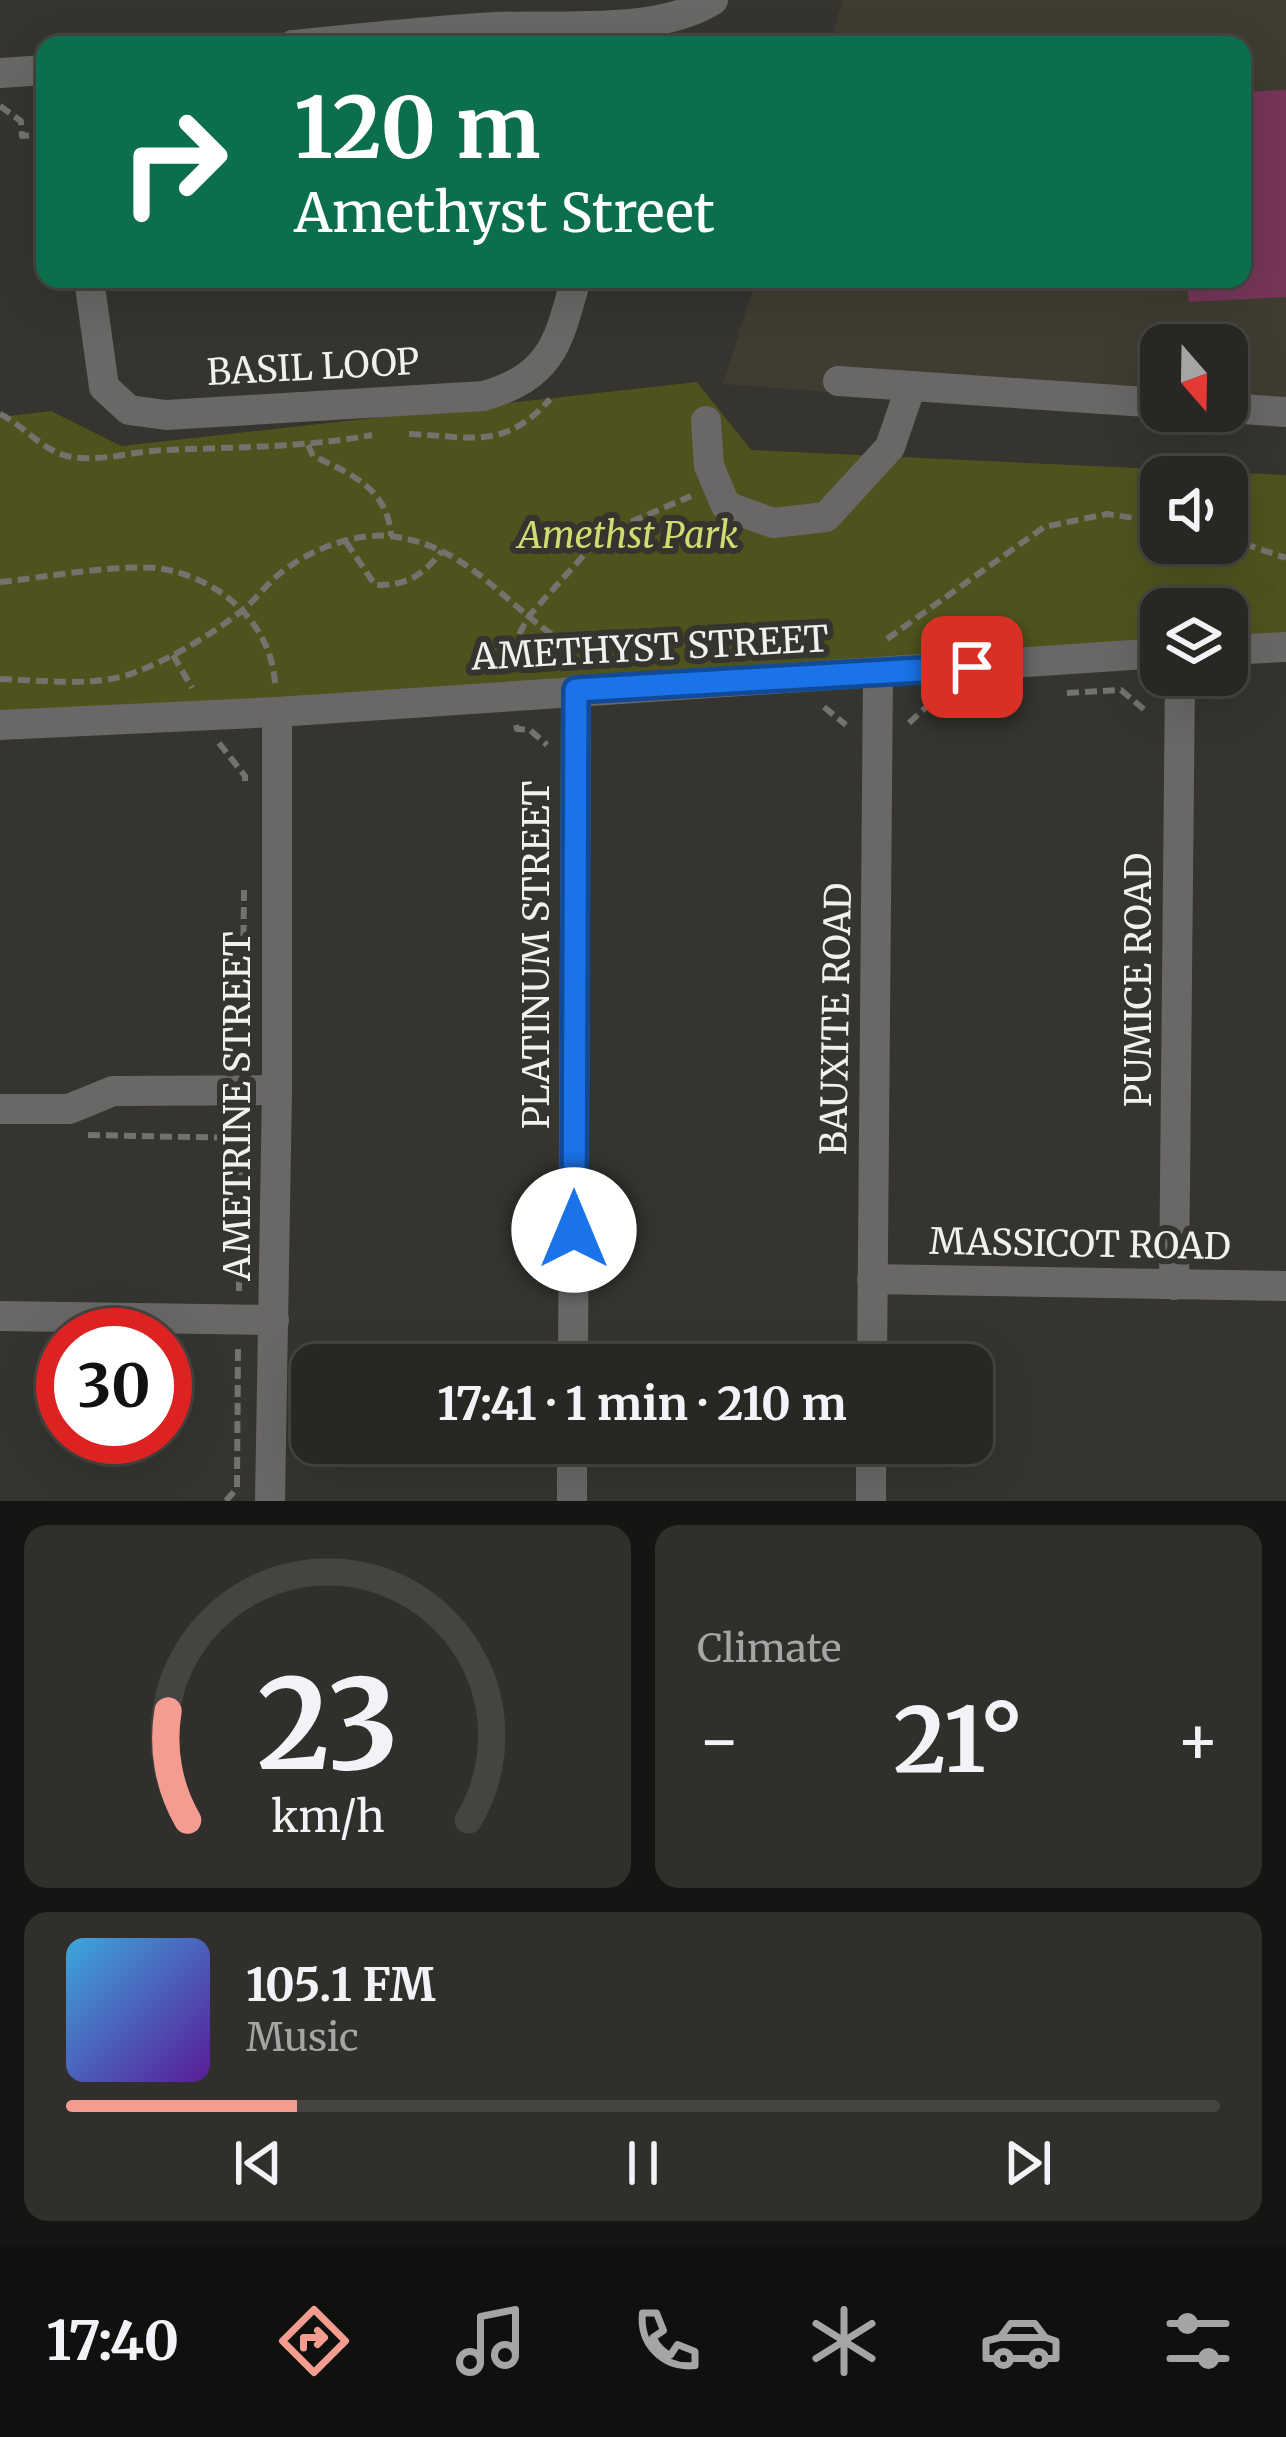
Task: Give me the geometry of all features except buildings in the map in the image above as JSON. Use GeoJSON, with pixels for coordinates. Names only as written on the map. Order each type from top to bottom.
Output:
{"type":"FeatureCollection","features":[{"type":"Feature","properties":{"kind":"street"},"geometry":{"type":"LineString","coordinates":[[379,36],[589,34],[691,14],[713,0]]}},
{"type":"Feature","properties":{"kind":"street"},"geometry":{"type":"LineString","coordinates":[[0,74],[36,71]]}},
{"type":"Feature","properties":{"kind":"street","name":"BASIL LOOP"},"geometry":{"type":"LineString","coordinates":[[90,288],[104,387],[129,410],[166,415],[484,396],[512,388],[540,369],[559,342],[574,288]]}},
{"type":"Feature","properties":{"kind":"street"},"geometry":{"type":"LineString","coordinates":[[838,381],[1140,402]]}},
{"type":"Feature","properties":{"kind":"street"},"geometry":{"type":"LineString","coordinates":[[706,421],[709,466],[726,506],[773,523],[826,517],[890,447],[911,386]]}},
{"type":"Feature","properties":{"kind":"street"},"geometry":{"type":"LineString","coordinates":[[1248,409],[1286,412]]}},
{"type":"Feature","properties":{"kind":"street"},"geometry":{"type":"LineString","coordinates":[[1248,649],[1286,647]]}},
{"type":"Feature","properties":{"kind":"street","name":"AMETHYST STREET"},"geometry":{"type":"LineString","coordinates":[[0,725],[277,712],[877,661],[1140,654]]}},
{"type":"Feature","properties":{"kind":"street","name":"BAUXITE ROAD"},"geometry":{"type":"LineString","coordinates":[[872,1344],[877,661]]}},
{"type":"Feature","properties":{"kind":"street","name":"PLATINUM STREET"},"geometry":{"type":"LineString","coordinates":[[573,1344],[576,690]]}},
{"type":"Feature","properties":{"kind":"street","name":"PUMICE ROAD"},"geometry":{"type":"LineString","coordinates":[[1174,1285],[1180,696]]}},
{"type":"Feature","properties":{"kind":"street","name":"AMETRINE STREET"},"geometry":{"type":"LineString","coordinates":[[270,1501],[277,712]]}},
{"type":"Feature","properties":{"kind":"street"},"geometry":{"type":"LineString","coordinates":[[0,1109],[69,1109],[113,1091],[277,1090]]}},
{"type":"Feature","properties":{"kind":"street","name":"MASSICOT ROAD"},"geometry":{"type":"LineString","coordinates":[[872,1279],[1286,1286]]}},
{"type":"Feature","properties":{"kind":"street"},"geometry":{"type":"LineString","coordinates":[[0,1316],[274,1320]]}},
{"type":"Feature","properties":{"kind":"street"},"geometry":{"type":"LineString","coordinates":[[572,1464],[572,1501]]}},
{"type":"Feature","properties":{"kind":"street"},"geometry":{"type":"LineString","coordinates":[[871,1464],[871,1501]]}},
{"type":"Feature","properties":{"kind":"path"},"geometry":{"type":"LineString","coordinates":[[0,106],[21,121],[22,136],[36,135]]}},
{"type":"Feature","properties":{"kind":"path"},"geometry":{"type":"LineString","coordinates":[[308,445],[313,456],[362,481],[382,500],[391,536]]}},
{"type":"Feature","properties":{"kind":"path"},"geometry":{"type":"LineString","coordinates":[[514,694],[518,637],[528,617],[603,534],[717,485]]}},
{"type":"Feature","properties":{"kind":"path"},"geometry":{"type":"LineString","coordinates":[[877,661],[1044,527],[1107,514],[1140,519]]}},
{"type":"Feature","properties":{"kind":"path"},"geometry":{"type":"LineString","coordinates":[[0,679],[59,682],[131,674],[243,611],[283,571],[312,551],[391,536],[442,550],[481,572],[528,617],[569,646],[619,663]]}},
{"type":"Feature","properties":{"kind":"path"},"geometry":{"type":"LineString","coordinates":[[346,542],[375,585],[400,586],[417,578],[442,550]]}},
{"type":"Feature","properties":{"kind":"path"},"geometry":{"type":"LineString","coordinates":[[1248,545],[1286,558]]}},
{"type":"Feature","properties":{"kind":"path"},"geometry":{"type":"LineString","coordinates":[[0,582],[167,569],[223,594],[261,630],[274,663],[277,712]]}},
{"type":"Feature","properties":{"kind":"path"},"geometry":{"type":"LineString","coordinates":[[1050,694],[1121,690],[1147,710],[1147,743],[1179,742]]}},
{"type":"Feature","properties":{"kind":"path"},"geometry":{"type":"LineString","coordinates":[[807,709],[828,707],[849,728],[849,754],[909,756],[908,724],[931,700],[955,698]]}},
{"type":"Feature","properties":{"kind":"path"},"geometry":{"type":"LineString","coordinates":[[88,1136],[241,1138]]}},
{"type":"Feature","properties":{"kind":"shaded area"},"geometry":{"type":"Polygon","coordinates":[[[843,0],[1286,0],[1286,426],[1248,423],[1248,324],[1140,324],[1140,415],[723,384],[753,288],[1251,288],[1251,36],[832,36],[843,0]]]}},
{"type":"Feature","properties":{"kind":"green space","name":"Amethst Park"},"geometry":{"type":"Polygon","coordinates":[[[697,382],[751,450],[1140,468],[1140,564],[1248,564],[1248,473],[1286,475],[1286,640],[1248,642],[1248,588],[1140,588],[1140,648],[0,719],[0,417],[51,411],[121,446],[697,382]]]}},
{"type":"Feature","properties":{"kind":"route"},"geometry":{"type":"LineString","coordinates":[[574,1230],[576,690],[972,667]]}}]}
